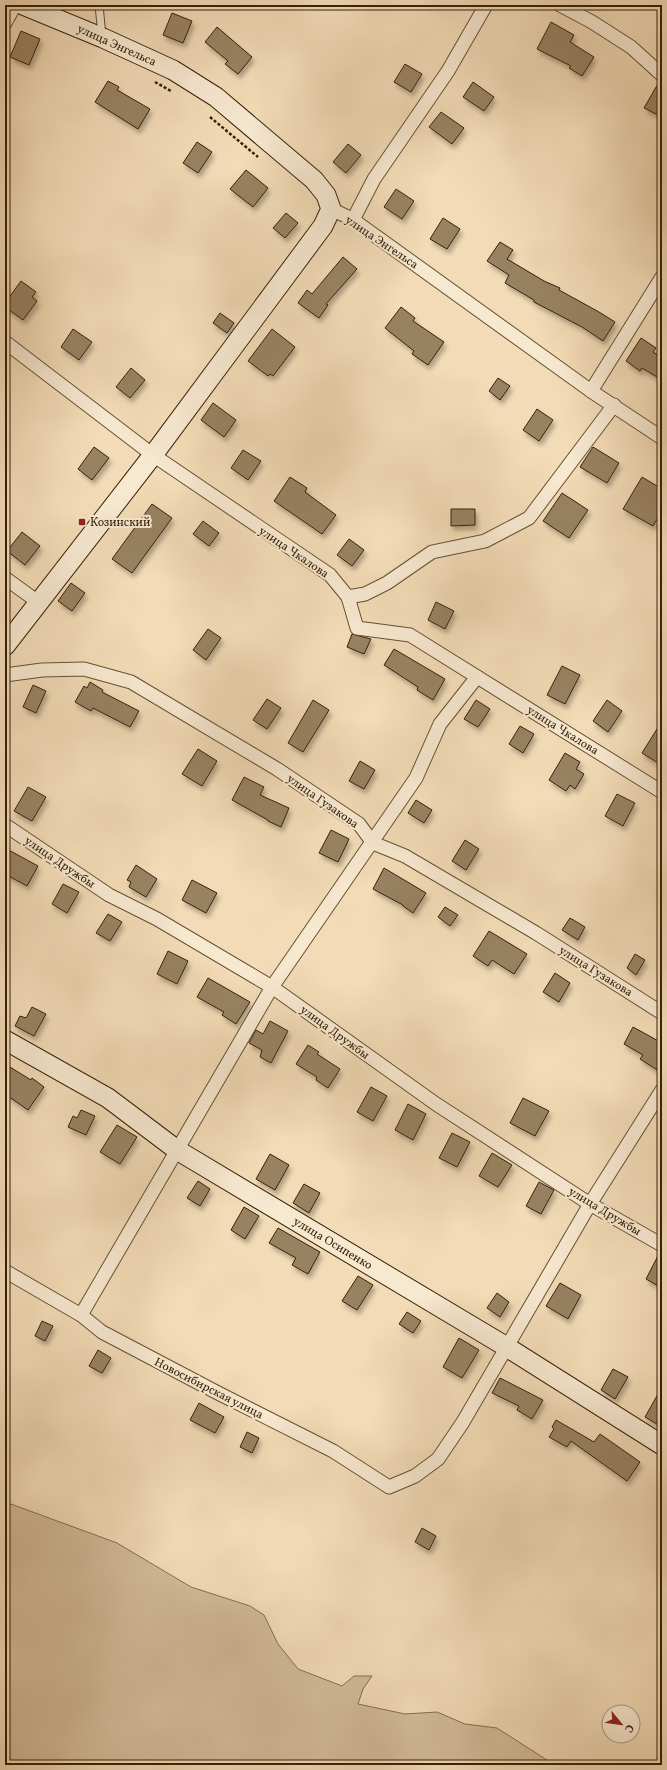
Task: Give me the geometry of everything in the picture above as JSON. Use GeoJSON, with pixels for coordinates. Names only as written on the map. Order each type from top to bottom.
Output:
{"type":"FeatureCollection","features":[{"type":"Feature","properties":{"kind":"main road","name":"улица Энгельса"},"geometry":{"type":"LineString","coordinates":[[23,5],[103,38],[173,70],[216,97],[314,180],[326,195],[330,209]]}},
{"type":"Feature","properties":{"kind":"main road"},"geometry":{"type":"LineString","coordinates":[[5,646],[153,455],[324,226],[330,209]]}},
{"type":"Feature","properties":{"kind":"main road","name":"улица Осипенко"},"geometry":{"type":"LineString","coordinates":[[5,1040],[108,1098],[177,1150],[506,1346],[662,1445]]}},
{"type":"Feature","properties":{"kind":"street"},"geometry":{"type":"LineString","coordinates":[[5,22],[15,5]]}},
{"type":"Feature","properties":{"kind":"street"},"geometry":{"type":"LineString","coordinates":[[352,219],[374,179],[448,71],[486,5]]}},
{"type":"Feature","properties":{"kind":"street"},"geometry":{"type":"LineString","coordinates":[[560,5],[592,22],[631,47],[662,75]]}},
{"type":"Feature","properties":{"kind":"street","name":"улица Энгельса"},"geometry":{"type":"LineString","coordinates":[[330,209],[352,219],[590,391],[614,405],[662,438]]}},
{"type":"Feature","properties":{"kind":"street"},"geometry":{"type":"LineString","coordinates":[[590,391],[662,276]]}},
{"type":"Feature","properties":{"kind":"street","name":"улица Чкалова"},"geometry":{"type":"LineString","coordinates":[[5,342],[153,455],[330,575],[348,597],[357,628],[410,635],[662,792]]}},
{"type":"Feature","properties":{"kind":"street"},"geometry":{"type":"LineString","coordinates":[[348,597],[365,594],[387,583],[432,552],[485,541],[529,518],[614,405]]}},
{"type":"Feature","properties":{"kind":"street"},"geometry":{"type":"LineString","coordinates":[[5,578],[38,602]]}},
{"type":"Feature","properties":{"kind":"street","name":"улица Гузакова"},"geometry":{"type":"LineString","coordinates":[[5,674],[42,670],[84,669],[131,682],[277,769],[359,824],[373,843],[412,860],[536,933],[662,1013]]}},
{"type":"Feature","properties":{"kind":"street"},"geometry":{"type":"LineString","coordinates":[[81,1315],[272,987],[373,843],[416,778],[440,724],[477,677]]}},
{"type":"Feature","properties":{"kind":"street","name":"улица Дружбы"},"geometry":{"type":"LineString","coordinates":[[5,825],[109,895],[157,919],[272,987],[436,1104],[590,1204],[662,1245]]}},
{"type":"Feature","properties":{"kind":"street"},"geometry":{"type":"LineString","coordinates":[[506,1346],[590,1204],[662,1090]]}},
{"type":"Feature","properties":{"kind":"street","name":"Новосибирская улица"},"geometry":{"type":"LineString","coordinates":[[5,1271],[81,1315],[102,1332],[333,1451],[389,1487],[416,1476],[438,1459],[463,1422],[506,1346]]}},
{"type":"Feature","properties":{"kind":"lane"},"geometry":{"type":"LineString","coordinates":[[99,5],[103,38]]}},
{"type":"Feature","properties":{"kind":"path"},"geometry":{"type":"LineString","coordinates":[[152,81],[173,92]]}},
{"type":"Feature","properties":{"kind":"path"},"geometry":{"type":"LineString","coordinates":[[205,112],[263,161]]}},
{"type":"Feature","properties":{"kind":"shaded area"},"geometry":{"type":"Polygon","coordinates":[[[11,1504],[117,1543],[191,1587],[250,1606],[264,1615],[278,1644],[298,1669],[342,1686],[354,1676],[372,1676],[363,1689],[358,1704],[405,1714],[437,1712],[465,1724],[497,1728],[550,1762],[575,1765],[5,1765],[5,1506],[11,1504]]]}},
{"type":"Feature","properties":{"kind":"building"},"geometry":{"type":"Polygon","coordinates":[[[172,13],[192,21],[183,43],[163,35],[172,13]]]}},
{"type":"Feature","properties":{"kind":"building"},"geometry":{"type":"Polygon","coordinates":[[[551,22],[574,35],[570,42],[594,57],[582,76],[569,68],[571,66],[537,49],[551,22]]]}},
{"type":"Feature","properties":{"kind":"building"},"geometry":{"type":"Polygon","coordinates":[[[217,27],[252,57],[238,74],[225,64],[228,61],[205,42],[217,27]]]}},
{"type":"Feature","properties":{"kind":"building"},"geometry":{"type":"Polygon","coordinates":[[[21,31],[40,39],[29,65],[10,57],[21,31]]]}},
{"type":"Feature","properties":{"kind":"building"},"geometry":{"type":"Polygon","coordinates":[[[405,64],[422,74],[411,92],[394,82],[405,64]]]}},
{"type":"Feature","properties":{"kind":"building"},"geometry":{"type":"Polygon","coordinates":[[[108,81],[119,87],[117,90],[150,109],[138,129],[95,102],[108,81]]]}},
{"type":"Feature","properties":{"kind":"building"},"geometry":{"type":"Polygon","coordinates":[[[473,82],[494,97],[484,111],[463,97],[473,82]]]}},
{"type":"Feature","properties":{"kind":"building"},"geometry":{"type":"Polygon","coordinates":[[[659,82],[662,83],[662,117],[644,108],[659,82]]]}},
{"type":"Feature","properties":{"kind":"building"},"geometry":{"type":"Polygon","coordinates":[[[441,112],[464,128],[452,144],[429,127],[441,112]]]}},
{"type":"Feature","properties":{"kind":"building"},"geometry":{"type":"Polygon","coordinates":[[[197,142],[212,152],[198,173],[183,163],[197,142]]]}},
{"type":"Feature","properties":{"kind":"building"},"geometry":{"type":"Polygon","coordinates":[[[348,144],[361,155],[346,173],[333,162],[348,144]]]}},
{"type":"Feature","properties":{"kind":"building"},"geometry":{"type":"Polygon","coordinates":[[[246,170],[268,188],[253,207],[230,189],[246,170]]]}},
{"type":"Feature","properties":{"kind":"building"},"geometry":{"type":"Polygon","coordinates":[[[396,189],[414,201],[402,219],[384,207],[396,189]]]}},
{"type":"Feature","properties":{"kind":"building"},"geometry":{"type":"Polygon","coordinates":[[[286,213],[298,223],[285,238],[273,228],[286,213]]]}},
{"type":"Feature","properties":{"kind":"building"},"geometry":{"type":"Polygon","coordinates":[[[443,218],[460,229],[447,249],[430,239],[443,218]]]}},
{"type":"Feature","properties":{"kind":"building"},"geometry":{"type":"Polygon","coordinates":[[[500,242],[513,250],[507,259],[544,281],[560,288],[559,290],[615,322],[603,341],[582,327],[534,302],[534,300],[505,283],[509,275],[487,261],[500,242]]]}},
{"type":"Feature","properties":{"kind":"building"},"geometry":{"type":"Polygon","coordinates":[[[343,257],[357,269],[326,304],[328,305],[319,318],[298,303],[307,290],[312,294],[343,257]]]}},
{"type":"Feature","properties":{"kind":"building"},"geometry":{"type":"Polygon","coordinates":[[[21,281],[36,292],[32,297],[37,301],[23,320],[5,307],[5,303],[21,281]]]}},
{"type":"Feature","properties":{"kind":"building"},"geometry":{"type":"Polygon","coordinates":[[[401,307],[415,318],[413,321],[444,342],[428,365],[412,354],[414,351],[385,328],[401,307]]]}},
{"type":"Feature","properties":{"kind":"building"},"geometry":{"type":"Polygon","coordinates":[[[220,313],[234,323],[227,333],[213,323],[220,313]]]}},
{"type":"Feature","properties":{"kind":"building"},"geometry":{"type":"Polygon","coordinates":[[[73,329],[92,342],[79,360],[61,347],[73,329]]]}},
{"type":"Feature","properties":{"kind":"building"},"geometry":{"type":"Polygon","coordinates":[[[272,329],[295,347],[273,376],[270,374],[268,376],[248,361],[272,329]]]}},
{"type":"Feature","properties":{"kind":"building"},"geometry":{"type":"Polygon","coordinates":[[[641,338],[656,348],[653,352],[662,358],[662,380],[642,368],[640,371],[626,361],[641,338]]]}},
{"type":"Feature","properties":{"kind":"building"},"geometry":{"type":"Polygon","coordinates":[[[131,368],[145,380],[130,398],[116,387],[131,368]]]}},
{"type":"Feature","properties":{"kind":"building"},"geometry":{"type":"Polygon","coordinates":[[[498,378],[510,386],[500,400],[489,391],[498,378]]]}},
{"type":"Feature","properties":{"kind":"building"},"geometry":{"type":"Polygon","coordinates":[[[213,403],[236,420],[224,437],[201,420],[213,403]]]}},
{"type":"Feature","properties":{"kind":"building"},"geometry":{"type":"Polygon","coordinates":[[[537,409],[553,420],[539,441],[523,430],[537,409]]]}},
{"type":"Feature","properties":{"kind":"building"},"geometry":{"type":"Polygon","coordinates":[[[94,447],[109,458],[92,480],[78,469],[94,447]]]}},
{"type":"Feature","properties":{"kind":"building"},"geometry":{"type":"Polygon","coordinates":[[[593,447],[619,463],[607,483],[580,467],[593,447]]]}},
{"type":"Feature","properties":{"kind":"building"},"geometry":{"type":"Polygon","coordinates":[[[243,450],[261,461],[248,480],[231,468],[243,450]]]}},
{"type":"Feature","properties":{"kind":"building"},"geometry":{"type":"Polygon","coordinates":[[[290,477],[307,488],[305,492],[336,515],[322,534],[274,501],[290,477]]]}},
{"type":"Feature","properties":{"kind":"building"},"geometry":{"type":"Polygon","coordinates":[[[642,477],[662,489],[662,511],[653,526],[623,509],[642,477]]]}},
{"type":"Feature","properties":{"kind":"building"},"geometry":{"type":"Polygon","coordinates":[[[562,493],[588,510],[569,538],[543,521],[562,493]]]}},
{"type":"Feature","properties":{"kind":"building"},"geometry":{"type":"Polygon","coordinates":[[[152,504],[172,518],[132,573],[112,559],[152,504]]]}},
{"type":"Feature","properties":{"kind":"building"},"geometry":{"type":"Polygon","coordinates":[[[451,509],[475,509],[475,525],[451,526],[451,509]]]}},
{"type":"Feature","properties":{"kind":"building"},"geometry":{"type":"Polygon","coordinates":[[[203,521],[219,533],[209,546],[193,534],[203,521]]]}},
{"type":"Feature","properties":{"kind":"building"},"geometry":{"type":"Polygon","coordinates":[[[22,532],[40,546],[25,565],[7,551],[22,532]]]}},
{"type":"Feature","properties":{"kind":"building"},"geometry":{"type":"Polygon","coordinates":[[[349,539],[364,550],[352,566],[337,555],[349,539]]]}},
{"type":"Feature","properties":{"kind":"building"},"geometry":{"type":"Polygon","coordinates":[[[71,583],[85,593],[72,611],[58,601],[71,583]]]}},
{"type":"Feature","properties":{"kind":"building"},"geometry":{"type":"Polygon","coordinates":[[[436,602],[454,611],[445,629],[428,620],[436,602]]]}},
{"type":"Feature","properties":{"kind":"building"},"geometry":{"type":"Polygon","coordinates":[[[208,629],[221,638],[206,660],[193,650],[208,629]]]}},
{"type":"Feature","properties":{"kind":"building"},"geometry":{"type":"Polygon","coordinates":[[[352,634],[371,639],[364,654],[347,647],[352,634]]]}},
{"type":"Feature","properties":{"kind":"building"},"geometry":{"type":"Polygon","coordinates":[[[394,649],[445,679],[433,700],[417,690],[418,687],[384,665],[394,649]]]}},
{"type":"Feature","properties":{"kind":"building"},"geometry":{"type":"Polygon","coordinates":[[[562,666],[580,675],[565,704],[547,695],[562,666]]]}},
{"type":"Feature","properties":{"kind":"building"},"geometry":{"type":"Polygon","coordinates":[[[90,682],[103,690],[102,692],[139,711],[130,727],[93,708],[91,711],[75,702],[84,686],[87,688],[90,682]]]}},
{"type":"Feature","properties":{"kind":"building"},"geometry":{"type":"Polygon","coordinates":[[[33,685],[46,691],[36,713],[23,707],[33,685]]]}},
{"type":"Feature","properties":{"kind":"building"},"geometry":{"type":"Polygon","coordinates":[[[267,699],[281,708],[267,729],[253,720],[267,699]]]}},
{"type":"Feature","properties":{"kind":"building"},"geometry":{"type":"Polygon","coordinates":[[[313,700],[329,710],[303,752],[288,743],[313,700]]]}},
{"type":"Feature","properties":{"kind":"building"},"geometry":{"type":"Polygon","coordinates":[[[476,700],[490,709],[478,727],[464,719],[476,700]]]}},
{"type":"Feature","properties":{"kind":"building"},"geometry":{"type":"Polygon","coordinates":[[[607,700],[622,711],[608,732],[593,721],[607,700]]]}},
{"type":"Feature","properties":{"kind":"building"},"geometry":{"type":"Polygon","coordinates":[[[662,721],[662,756],[658,763],[642,753],[662,721]]]}},
{"type":"Feature","properties":{"kind":"building"},"geometry":{"type":"Polygon","coordinates":[[[520,726],[534,734],[523,753],[509,744],[520,726]]]}},
{"type":"Feature","properties":{"kind":"building"},"geometry":{"type":"Polygon","coordinates":[[[198,749],[217,761],[202,786],[182,774],[198,749]]]}},
{"type":"Feature","properties":{"kind":"building"},"geometry":{"type":"Polygon","coordinates":[[[565,753],[580,762],[576,769],[584,774],[575,789],[570,785],[566,791],[549,780],[565,753]]]}},
{"type":"Feature","properties":{"kind":"building"},"geometry":{"type":"Polygon","coordinates":[[[360,761],[375,770],[364,789],[349,781],[360,761]]]}},
{"type":"Feature","properties":{"kind":"building"},"geometry":{"type":"Polygon","coordinates":[[[244,777],[264,787],[260,795],[289,808],[281,827],[232,800],[244,777]]]}},
{"type":"Feature","properties":{"kind":"building"},"geometry":{"type":"Polygon","coordinates":[[[28,787],[46,797],[32,821],[14,811],[28,787]]]}},
{"type":"Feature","properties":{"kind":"building"},"geometry":{"type":"Polygon","coordinates":[[[617,794],[635,803],[623,826],[605,816],[617,794]]]}},
{"type":"Feature","properties":{"kind":"building"},"geometry":{"type":"Polygon","coordinates":[[[416,800],[432,810],[424,823],[408,813],[416,800]]]}},
{"type":"Feature","properties":{"kind":"building"},"geometry":{"type":"Polygon","coordinates":[[[331,830],[349,839],[338,862],[319,853],[331,830]]]}},
{"type":"Feature","properties":{"kind":"building"},"geometry":{"type":"Polygon","coordinates":[[[465,840],[479,849],[466,870],[452,861],[465,840]]]}},
{"type":"Feature","properties":{"kind":"building"},"geometry":{"type":"Polygon","coordinates":[[[5,848],[38,866],[27,886],[5,874],[5,848]]]}},
{"type":"Feature","properties":{"kind":"building"},"geometry":{"type":"Polygon","coordinates":[[[136,865],[157,879],[146,897],[129,887],[131,882],[127,880],[136,865]]]}},
{"type":"Feature","properties":{"kind":"building"},"geometry":{"type":"Polygon","coordinates":[[[384,868],[426,893],[413,913],[403,905],[373,889],[384,868]]]}},
{"type":"Feature","properties":{"kind":"building"},"geometry":{"type":"Polygon","coordinates":[[[192,880],[217,893],[206,913],[182,900],[192,880]]]}},
{"type":"Feature","properties":{"kind":"building"},"geometry":{"type":"Polygon","coordinates":[[[63,884],[79,892],[67,913],[52,904],[63,884]]]}},
{"type":"Feature","properties":{"kind":"building"},"geometry":{"type":"Polygon","coordinates":[[[445,907],[458,915],[450,926],[438,917],[445,907]]]}},
{"type":"Feature","properties":{"kind":"building"},"geometry":{"type":"Polygon","coordinates":[[[108,914],[122,922],[110,941],[96,933],[108,914]]]}},
{"type":"Feature","properties":{"kind":"building"},"geometry":{"type":"Polygon","coordinates":[[[570,918],[585,927],[578,940],[562,930],[570,918]]]}},
{"type":"Feature","properties":{"kind":"building"},"geometry":{"type":"Polygon","coordinates":[[[489,931],[527,954],[514,974],[492,960],[488,966],[473,956],[489,931]]]}},
{"type":"Feature","properties":{"kind":"building"},"geometry":{"type":"Polygon","coordinates":[[[168,951],[188,961],[177,984],[157,974],[168,951]]]}},
{"type":"Feature","properties":{"kind":"building"},"geometry":{"type":"Polygon","coordinates":[[[635,954],[645,960],[636,975],[627,968],[635,954]]]}},
{"type":"Feature","properties":{"kind":"building"},"geometry":{"type":"Polygon","coordinates":[[[555,973],[570,983],[559,1002],[543,992],[555,973]]]}},
{"type":"Feature","properties":{"kind":"building"},"geometry":{"type":"Polygon","coordinates":[[[208,978],[250,1002],[236,1024],[222,1015],[224,1012],[197,997],[208,978]]]}},
{"type":"Feature","properties":{"kind":"building"},"geometry":{"type":"Polygon","coordinates":[[[32,1007],[46,1014],[34,1036],[15,1026],[20,1016],[26,1018],[32,1007]]]}},
{"type":"Feature","properties":{"kind":"building"},"geometry":{"type":"Polygon","coordinates":[[[270,1021],[288,1031],[271,1063],[260,1057],[262,1050],[249,1043],[256,1030],[263,1034],[270,1021]]]}},
{"type":"Feature","properties":{"kind":"building"},"geometry":{"type":"Polygon","coordinates":[[[633,1027],[662,1043],[662,1073],[640,1059],[643,1055],[624,1044],[633,1027]]]}},
{"type":"Feature","properties":{"kind":"building"},"geometry":{"type":"Polygon","coordinates":[[[308,1045],[319,1052],[317,1054],[340,1069],[328,1088],[316,1080],[317,1077],[296,1064],[308,1045]]]}},
{"type":"Feature","properties":{"kind":"building"},"geometry":{"type":"Polygon","coordinates":[[[5,1064],[31,1080],[32,1078],[44,1087],[28,1110],[5,1094],[5,1064]]]}},
{"type":"Feature","properties":{"kind":"building"},"geometry":{"type":"Polygon","coordinates":[[[371,1087],[387,1096],[373,1121],[357,1112],[371,1087]]]}},
{"type":"Feature","properties":{"kind":"building"},"geometry":{"type":"Polygon","coordinates":[[[523,1098],[549,1111],[535,1136],[510,1123],[523,1098]]]}},
{"type":"Feature","properties":{"kind":"building"},"geometry":{"type":"Polygon","coordinates":[[[408,1104],[426,1114],[413,1140],[395,1130],[408,1104]]]}},
{"type":"Feature","properties":{"kind":"building"},"geometry":{"type":"Polygon","coordinates":[[[81,1110],[95,1116],[86,1135],[68,1127],[73,1116],[77,1118],[81,1110]]]}},
{"type":"Feature","properties":{"kind":"building"},"geometry":{"type":"Polygon","coordinates":[[[117,1125],[137,1137],[120,1164],[100,1152],[117,1125]]]}},
{"type":"Feature","properties":{"kind":"building"},"geometry":{"type":"Polygon","coordinates":[[[452,1133],[470,1142],[457,1167],[439,1158],[452,1133]]]}},
{"type":"Feature","properties":{"kind":"building"},"geometry":{"type":"Polygon","coordinates":[[[492,1153],[512,1165],[498,1187],[479,1176],[492,1153]]]}},
{"type":"Feature","properties":{"kind":"building"},"geometry":{"type":"Polygon","coordinates":[[[270,1154],[289,1165],[275,1190],[256,1179],[270,1154]]]}},
{"type":"Feature","properties":{"kind":"building"},"geometry":{"type":"Polygon","coordinates":[[[198,1181],[210,1189],[200,1206],[187,1198],[198,1181]]]}},
{"type":"Feature","properties":{"kind":"building"},"geometry":{"type":"Polygon","coordinates":[[[539,1182],[554,1190],[541,1214],[526,1206],[539,1182]]]}},
{"type":"Feature","properties":{"kind":"building"},"geometry":{"type":"Polygon","coordinates":[[[304,1184],[320,1193],[309,1213],[293,1203],[304,1184]]]}},
{"type":"Feature","properties":{"kind":"building"},"geometry":{"type":"Polygon","coordinates":[[[244,1207],[259,1216],[245,1239],[231,1230],[244,1207]]]}},
{"type":"Feature","properties":{"kind":"building"},"geometry":{"type":"Polygon","coordinates":[[[278,1228],[320,1252],[308,1274],[292,1265],[296,1258],[269,1243],[278,1228]]]}},
{"type":"Feature","properties":{"kind":"building"},"geometry":{"type":"Polygon","coordinates":[[[660,1252],[662,1253],[662,1288],[646,1279],[660,1252]]]}},
{"type":"Feature","properties":{"kind":"building"},"geometry":{"type":"Polygon","coordinates":[[[358,1276],[373,1285],[357,1310],[342,1301],[358,1276]]]}},
{"type":"Feature","properties":{"kind":"building"},"geometry":{"type":"Polygon","coordinates":[[[560,1283],[581,1295],[568,1319],[546,1306],[560,1283]]]}},
{"type":"Feature","properties":{"kind":"building"},"geometry":{"type":"Polygon","coordinates":[[[497,1293],[509,1302],[500,1317],[487,1308],[497,1293]]]}},
{"type":"Feature","properties":{"kind":"building"},"geometry":{"type":"Polygon","coordinates":[[[407,1312],[421,1321],[413,1333],[399,1324],[407,1312]]]}},
{"type":"Feature","properties":{"kind":"building"},"geometry":{"type":"Polygon","coordinates":[[[42,1321],[53,1326],[45,1341],[35,1336],[42,1321]]]}},
{"type":"Feature","properties":{"kind":"building"},"geometry":{"type":"Polygon","coordinates":[[[459,1338],[479,1350],[462,1378],[443,1367],[459,1338]]]}},
{"type":"Feature","properties":{"kind":"building"},"geometry":{"type":"Polygon","coordinates":[[[98,1350],[111,1358],[102,1373],[89,1366],[98,1350]]]}},
{"type":"Feature","properties":{"kind":"building"},"geometry":{"type":"Polygon","coordinates":[[[613,1369],[628,1377],[615,1399],[601,1390],[613,1369]]]}},
{"type":"Feature","properties":{"kind":"building"},"geometry":{"type":"Polygon","coordinates":[[[500,1378],[543,1400],[532,1419],[517,1410],[519,1406],[492,1393],[500,1378]]]}},
{"type":"Feature","properties":{"kind":"building"},"geometry":{"type":"Polygon","coordinates":[[[662,1387],[662,1427],[645,1417],[662,1387]]]}},
{"type":"Feature","properties":{"kind":"building"},"geometry":{"type":"Polygon","coordinates":[[[199,1403],[224,1417],[215,1433],[190,1420],[199,1403]]]}},
{"type":"Feature","properties":{"kind":"building"},"geometry":{"type":"Polygon","coordinates":[[[556,1420],[594,1442],[600,1434],[640,1462],[627,1481],[571,1441],[567,1447],[549,1437],[554,1429],[552,1427],[556,1420]]]}},
{"type":"Feature","properties":{"kind":"building"},"geometry":{"type":"Polygon","coordinates":[[[247,1432],[259,1438],[252,1453],[240,1447],[247,1432]]]}},
{"type":"Feature","properties":{"kind":"building"},"geometry":{"type":"Polygon","coordinates":[[[422,1528],[436,1536],[429,1550],[415,1542],[422,1528]]]}},
{"type":"Feature","properties":{"kind":"place","name":"Козинский"},"geometry":{"type":"Point","coordinates":[82,522]}}]}
